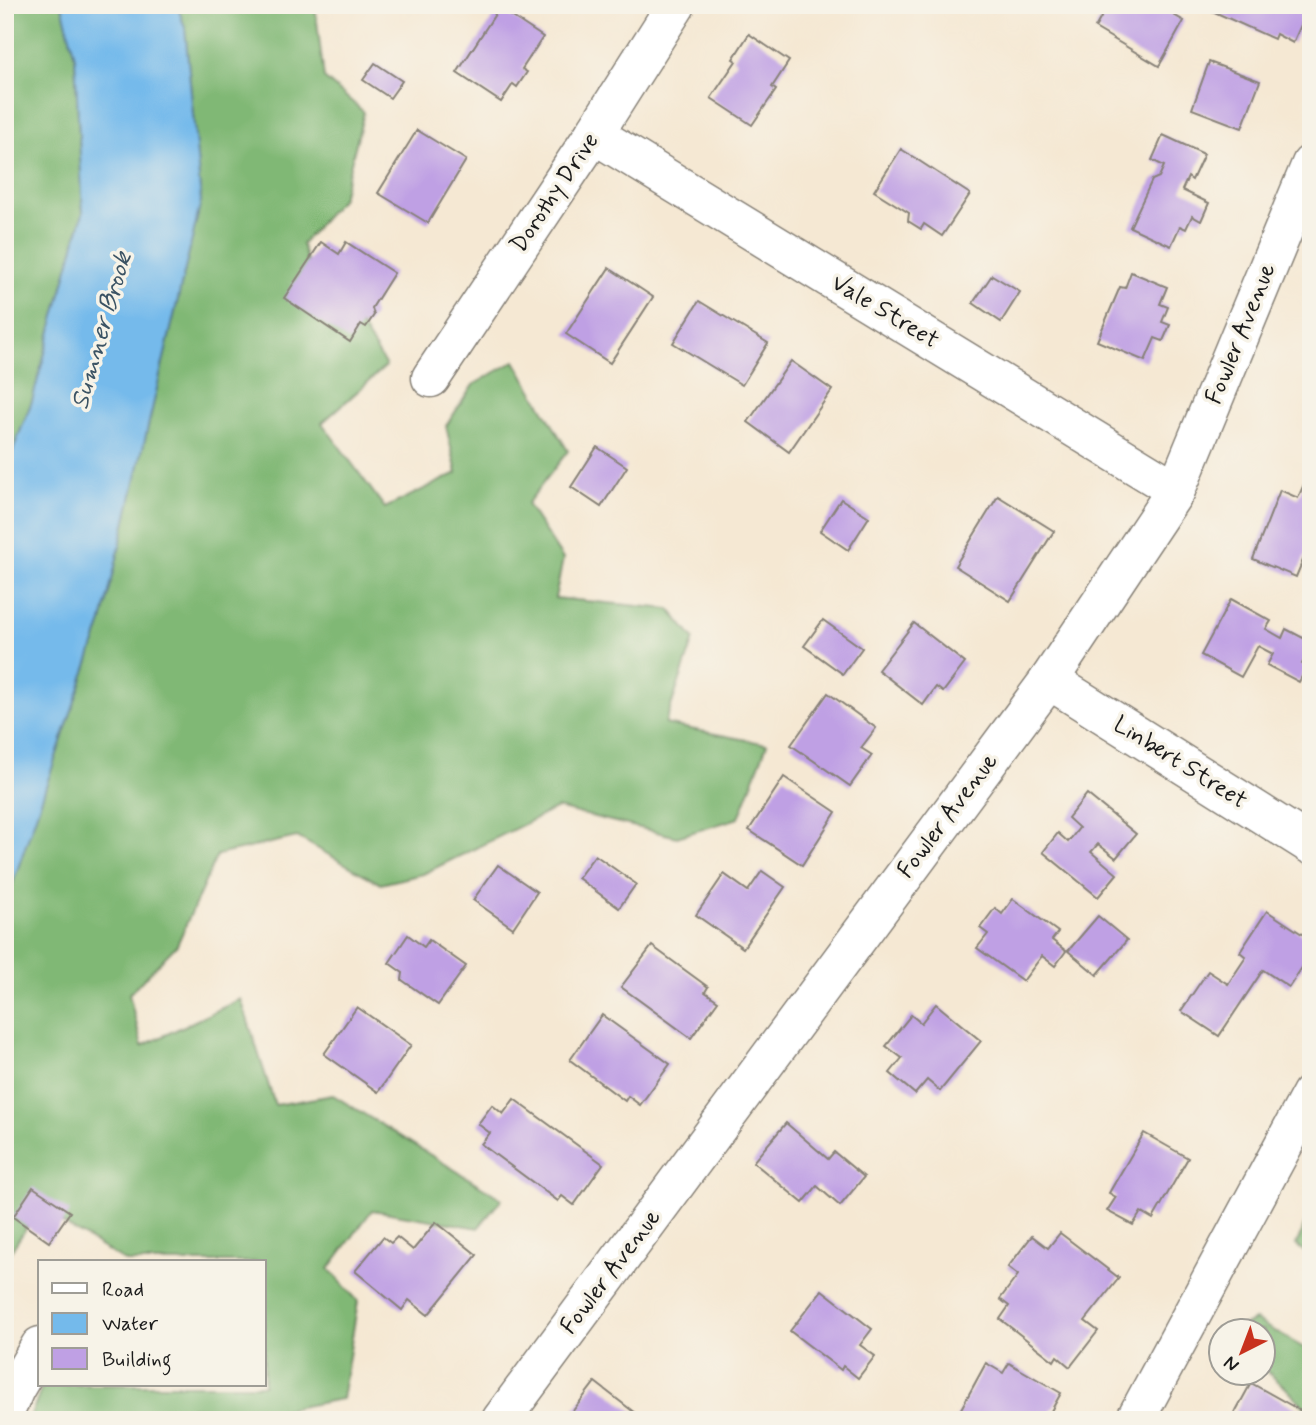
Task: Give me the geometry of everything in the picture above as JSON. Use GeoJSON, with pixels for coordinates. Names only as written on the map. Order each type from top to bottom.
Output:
{"type":"FeatureCollection","features":[{"type":"Feature","properties":{"kind":"street","name":"Dorothy Drive"},"geometry":{"type":"LineString","coordinates":[[431,378],[594,134],[676,5]]}},
{"type":"Feature","properties":{"kind":"street","name":"Vale Street"},"geometry":{"type":"LineString","coordinates":[[594,134],[1176,490]]}},
{"type":"Feature","properties":{"kind":"street","name":"Fowler Avenue"},"geometry":{"type":"LineString","coordinates":[[501,1420],[1049,680],[1176,490],[1311,164]]}},
{"type":"Feature","properties":{"kind":"street","name":"Linbert Street"},"geometry":{"type":"LineString","coordinates":[[1049,680],[1311,845]]}},
{"type":"Feature","properties":{"kind":"street"},"geometry":{"type":"LineString","coordinates":[[1135,1420],[1311,1094]]}},
{"type":"Feature","properties":{"kind":"street"},"geometry":{"type":"LineString","coordinates":[[5,1412],[38,1349]]}},
{"type":"Feature","properties":{"kind":"green space"},"geometry":{"type":"Polygon","coordinates":[[[5,5],[62,5],[75,57],[83,213],[32,401],[5,471],[5,5]]]}},
{"type":"Feature","properties":{"kind":"green space"},"geometry":{"type":"Polygon","coordinates":[[[177,5],[315,5],[324,78],[364,112],[342,198],[302,244],[320,304],[355,316],[386,366],[322,423],[385,508],[457,473],[446,426],[473,385],[515,361],[568,451],[527,504],[563,559],[555,598],[669,609],[694,639],[665,724],[767,744],[739,818],[677,837],[557,808],[423,874],[381,884],[297,837],[217,855],[177,945],[129,994],[142,1046],[241,999],[275,1105],[333,1095],[502,1199],[478,1228],[372,1210],[329,1269],[358,1301],[342,1399],[266,1413],[192,1407],[179,1420],[29,1420],[43,1386],[266,1386],[266,1260],[123,1260],[39,1209],[5,1260],[5,906],[102,622],[201,201],[185,28],[177,5]]]}},
{"type":"Feature","properties":{"kind":"green space"},"geometry":{"type":"Polygon","coordinates":[[[1311,1215],[1311,1257],[1296,1245],[1311,1215]]]}},
{"type":"Feature","properties":{"kind":"green space"},"geometry":{"type":"Polygon","coordinates":[[[1278,1333],[1311,1352],[1311,1414],[1278,1381],[1278,1333]]]}},
{"type":"Feature","properties":{"kind":"water","name":"Sumner Brook"},"geometry":{"type":"Polygon","coordinates":[[[62,5],[177,5],[185,28],[201,201],[102,622],[5,906],[5,471],[32,401],[83,213],[75,57],[62,5]]]}},
{"type":"Feature","properties":{"kind":"building"},"geometry":{"type":"Polygon","coordinates":[[[1108,5],[1156,5],[1184,21],[1159,66],[1095,28],[1108,5]]]}},
{"type":"Feature","properties":{"kind":"building"},"geometry":{"type":"Polygon","coordinates":[[[1213,5],[1310,5],[1293,43],[1276,34],[1274,39],[1210,10],[1213,5]]]}},
{"type":"Feature","properties":{"kind":"building"},"geometry":{"type":"Polygon","coordinates":[[[499,8],[543,37],[522,69],[527,72],[517,87],[513,84],[501,102],[457,73],[499,8]]]}},
{"type":"Feature","properties":{"kind":"building"},"geometry":{"type":"Polygon","coordinates":[[[749,34],[789,61],[772,87],[776,90],[752,125],[711,98],[736,61],[733,59],[749,34]]]}},
{"type":"Feature","properties":{"kind":"building"},"geometry":{"type":"Polygon","coordinates":[[[1209,62],[1260,81],[1242,128],[1192,109],[1209,62]]]}},
{"type":"Feature","properties":{"kind":"building"},"geometry":{"type":"Polygon","coordinates":[[[375,63],[402,81],[390,98],[363,80],[375,63]]]}},
{"type":"Feature","properties":{"kind":"building"},"geometry":{"type":"Polygon","coordinates":[[[417,130],[466,160],[428,223],[378,193],[417,130]]]}},
{"type":"Feature","properties":{"kind":"building"},"geometry":{"type":"Polygon","coordinates":[[[1163,135],[1204,154],[1192,180],[1188,177],[1182,190],[1209,203],[1201,221],[1192,216],[1186,229],[1180,226],[1171,246],[1130,227],[1152,180],[1159,177],[1164,166],[1152,160],[1163,135]]]}},
{"type":"Feature","properties":{"kind":"building"},"geometry":{"type":"Polygon","coordinates":[[[901,149],[970,194],[942,236],[924,224],[921,229],[908,221],[909,213],[874,191],[901,149]]]}},
{"type":"Feature","properties":{"kind":"building"},"geometry":{"type":"Polygon","coordinates":[[[321,242],[339,254],[346,242],[394,273],[372,308],[374,315],[366,327],[361,324],[350,342],[284,298],[321,242]]]}},
{"type":"Feature","properties":{"kind":"building"},"geometry":{"type":"Polygon","coordinates":[[[609,268],[653,297],[610,363],[566,334],[609,268]]]}},
{"type":"Feature","properties":{"kind":"building"},"geometry":{"type":"Polygon","coordinates":[[[1131,272],[1167,287],[1160,304],[1168,307],[1162,322],[1170,325],[1163,341],[1155,338],[1145,361],[1097,341],[1120,287],[1125,288],[1131,272]]]}},
{"type":"Feature","properties":{"kind":"building"},"geometry":{"type":"Polygon","coordinates":[[[992,275],[1020,292],[1001,322],[973,303],[992,275]]]}},
{"type":"Feature","properties":{"kind":"building"},"geometry":{"type":"Polygon","coordinates":[[[699,301],[768,343],[742,385],[673,343],[699,301]]]}},
{"type":"Feature","properties":{"kind":"building"},"geometry":{"type":"Polygon","coordinates":[[[791,361],[832,390],[789,452],[748,422],[791,361]]]}},
{"type":"Feature","properties":{"kind":"building"},"geometry":{"type":"Polygon","coordinates":[[[597,447],[627,467],[601,507],[571,487],[597,447]]]}},
{"type":"Feature","properties":{"kind":"building"},"geometry":{"type":"Polygon","coordinates":[[[1311,468],[1311,541],[1296,577],[1253,559],[1280,490],[1298,498],[1311,468]]]}},
{"type":"Feature","properties":{"kind":"building"},"geometry":{"type":"Polygon","coordinates":[[[998,496],[1054,531],[1010,601],[955,566],[998,496]]]}},
{"type":"Feature","properties":{"kind":"building"},"geometry":{"type":"Polygon","coordinates":[[[841,499],[869,517],[848,550],[820,531],[841,499]]]}},
{"type":"Feature","properties":{"kind":"building"},"geometry":{"type":"Polygon","coordinates":[[[1231,599],[1271,621],[1266,629],[1282,638],[1286,629],[1311,642],[1311,648],[1302,664],[1307,667],[1299,682],[1267,665],[1273,654],[1258,646],[1241,677],[1201,655],[1231,599]]]}},
{"type":"Feature","properties":{"kind":"building"},"geometry":{"type":"Polygon","coordinates":[[[823,620],[862,648],[843,674],[804,646],[823,620]]]}},
{"type":"Feature","properties":{"kind":"building"},"geometry":{"type":"Polygon","coordinates":[[[914,623],[965,663],[943,692],[936,687],[923,705],[878,670],[914,623]]]}},
{"type":"Feature","properties":{"kind":"building"},"geometry":{"type":"Polygon","coordinates":[[[828,693],[876,728],[861,748],[872,755],[850,786],[791,745],[828,693]]]}},
{"type":"Feature","properties":{"kind":"building"},"geometry":{"type":"Polygon","coordinates":[[[784,777],[836,812],[802,865],[749,830],[784,777]]]}},
{"type":"Feature","properties":{"kind":"building"},"geometry":{"type":"Polygon","coordinates":[[[1087,794],[1136,834],[1116,858],[1098,844],[1091,852],[1117,874],[1098,897],[1043,852],[1058,833],[1068,842],[1079,828],[1068,818],[1087,794]]]}},
{"type":"Feature","properties":{"kind":"building"},"geometry":{"type":"Polygon","coordinates":[[[595,855],[636,884],[619,908],[578,878],[595,855]]]}},
{"type":"Feature","properties":{"kind":"building"},"geometry":{"type":"Polygon","coordinates":[[[498,865],[537,892],[513,928],[473,900],[498,865]]]}},
{"type":"Feature","properties":{"kind":"building"},"geometry":{"type":"Polygon","coordinates":[[[762,871],[785,887],[743,948],[696,915],[724,874],[748,891],[762,871]]]}},
{"type":"Feature","properties":{"kind":"building"},"geometry":{"type":"Polygon","coordinates":[[[1013,899],[1058,932],[1052,940],[1066,951],[1055,966],[1042,956],[1023,981],[977,948],[988,934],[980,928],[995,908],[1002,914],[1013,899]]]}},
{"type":"Feature","properties":{"kind":"building"},"geometry":{"type":"Polygon","coordinates":[[[1267,911],[1311,940],[1311,954],[1289,987],[1263,970],[1219,1036],[1181,1011],[1208,971],[1228,984],[1246,957],[1240,952],[1267,911]]]}},
{"type":"Feature","properties":{"kind":"building"},"geometry":{"type":"Polygon","coordinates":[[[1098,916],[1127,940],[1097,975],[1068,951],[1098,916]]]}},
{"type":"Feature","properties":{"kind":"building"},"geometry":{"type":"Polygon","coordinates":[[[408,935],[424,947],[429,940],[466,966],[438,1005],[402,980],[403,973],[389,963],[408,935]]]}},
{"type":"Feature","properties":{"kind":"building"},"geometry":{"type":"Polygon","coordinates":[[[652,946],[708,987],[705,992],[718,1001],[691,1038],[621,987],[652,946]]]}},
{"type":"Feature","properties":{"kind":"building"},"geometry":{"type":"Polygon","coordinates":[[[936,1004],[981,1041],[940,1091],[927,1080],[915,1094],[890,1073],[902,1058],[886,1046],[911,1015],[921,1023],[936,1004]]]}},
{"type":"Feature","properties":{"kind":"building"},"geometry":{"type":"Polygon","coordinates":[[[357,1007],[411,1045],[378,1092],[324,1054],[357,1007]]]}},
{"type":"Feature","properties":{"kind":"building"},"geometry":{"type":"Polygon","coordinates":[[[602,1015],[670,1064],[640,1105],[628,1096],[625,1101],[570,1060],[602,1015]]]}},
{"type":"Feature","properties":{"kind":"building"},"geometry":{"type":"Polygon","coordinates":[[[514,1099],[603,1164],[574,1205],[562,1196],[558,1201],[481,1144],[490,1133],[478,1124],[492,1105],[503,1114],[514,1099]]]}},
{"type":"Feature","properties":{"kind":"building"},"geometry":{"type":"Polygon","coordinates":[[[786,1123],[828,1159],[834,1152],[864,1177],[840,1206],[817,1186],[803,1203],[753,1162],[786,1123]]]}},
{"type":"Feature","properties":{"kind":"building"},"geometry":{"type":"Polygon","coordinates":[[[1144,1133],[1188,1158],[1153,1219],[1141,1212],[1133,1225],[1107,1211],[1116,1197],[1109,1193],[1144,1133]]]}},
{"type":"Feature","properties":{"kind":"building"},"geometry":{"type":"Polygon","coordinates":[[[33,1187],[70,1212],[49,1242],[13,1217],[33,1187]]]}},
{"type":"Feature","properties":{"kind":"building"},"geometry":{"type":"Polygon","coordinates":[[[436,1222],[477,1255],[428,1315],[409,1300],[402,1310],[355,1271],[383,1237],[391,1243],[397,1237],[413,1250],[436,1222]]]}},
{"type":"Feature","properties":{"kind":"building"},"geometry":{"type":"Polygon","coordinates":[[[1060,1233],[1119,1278],[1085,1321],[1098,1331],[1070,1367],[1057,1356],[1054,1361],[1000,1319],[1009,1306],[1000,1299],[1018,1275],[1008,1267],[1032,1236],[1048,1248],[1060,1233]]]}},
{"type":"Feature","properties":{"kind":"building"},"geometry":{"type":"Polygon","coordinates":[[[822,1290],[872,1329],[860,1345],[875,1356],[858,1378],[843,1366],[841,1370],[790,1331],[822,1290]]]}},
{"type":"Feature","properties":{"kind":"building"},"geometry":{"type":"Polygon","coordinates":[[[986,1363],[1003,1373],[1009,1363],[1061,1393],[1046,1420],[956,1418],[986,1363]]]}},
{"type":"Feature","properties":{"kind":"building"},"geometry":{"type":"Polygon","coordinates":[[[595,1382],[644,1420],[566,1420],[595,1382]]]}},
{"type":"Feature","properties":{"kind":"building"},"geometry":{"type":"Polygon","coordinates":[[[1249,1386],[1256,1386],[1303,1412],[1298,1420],[1239,1420],[1233,1416],[1249,1386]]]}}]}
